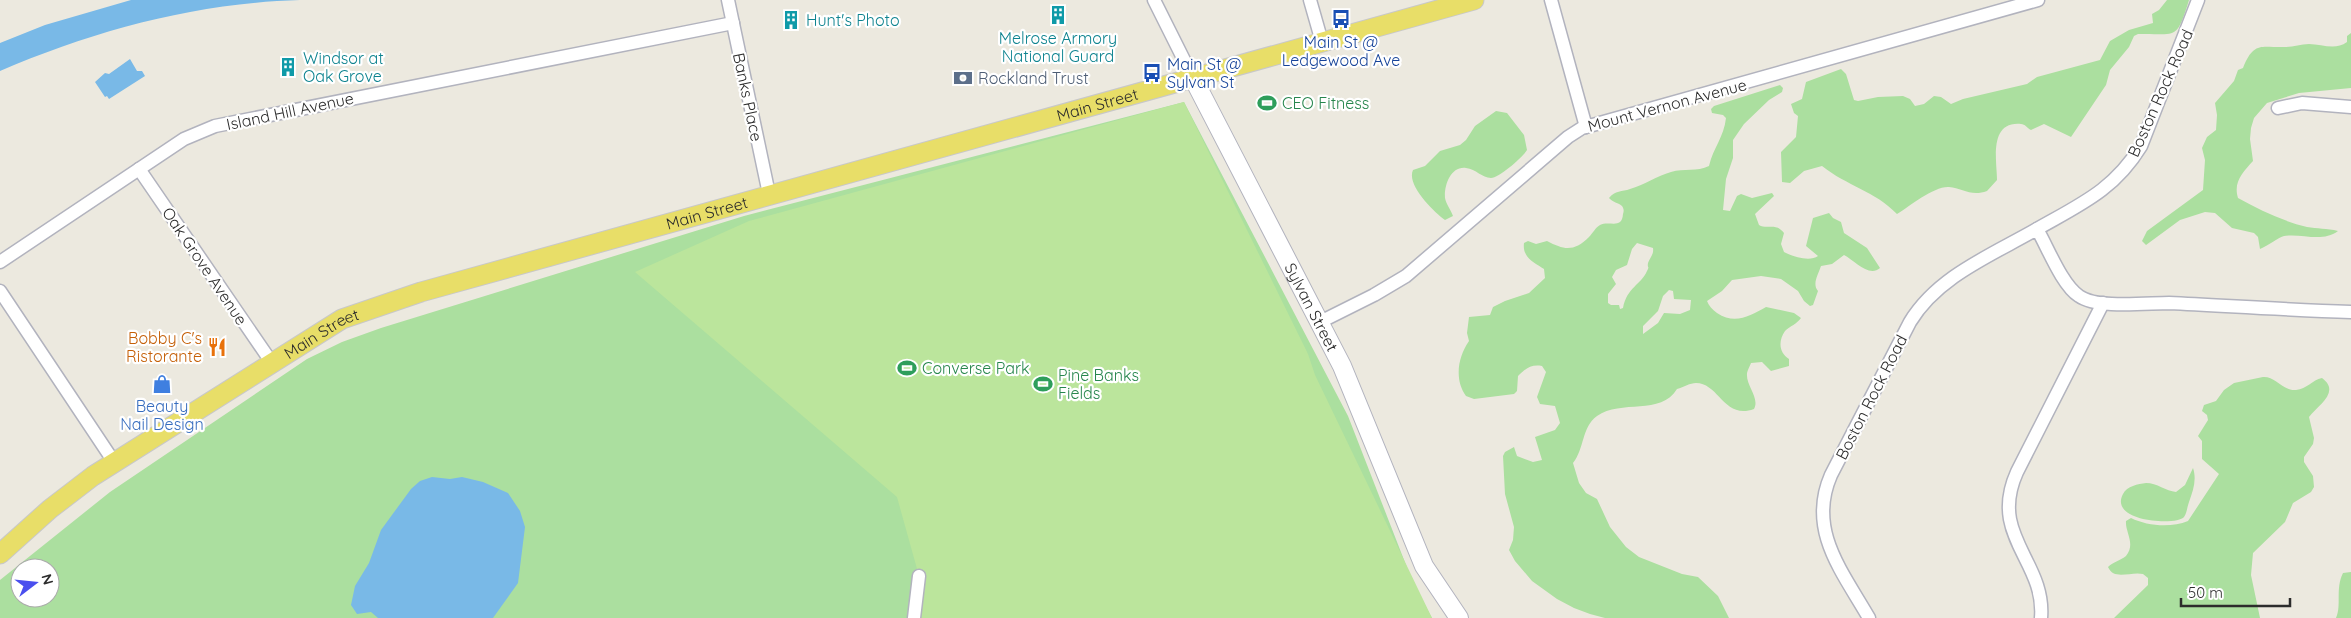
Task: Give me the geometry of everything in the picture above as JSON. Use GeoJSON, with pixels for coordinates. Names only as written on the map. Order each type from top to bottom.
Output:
{"type":"FeatureCollection","features":[{"type":"Feature","properties":{"kind":"main road","name":"Main Street"},"geometry":{"type":"LineString","coordinates":[[0,554],[50,509],[114,462],[342,319],[378,305],[769,194],[1474,0]]}},
{"type":"Feature","properties":{"kind":"street","name":"Banks Place"},"geometry":{"type":"LineString","coordinates":[[728,0],[769,194]]}},
{"type":"Feature","properties":{"kind":"street","name":"Sylvan Street"},"geometry":{"type":"LineString","coordinates":[[1154,0],[1320,322],[1352,389],[1419,555],[1436,587],[1459,618]]}},
{"type":"Feature","properties":{"kind":"street"},"geometry":{"type":"LineString","coordinates":[[1310,0],[1322,42]]}},
{"type":"Feature","properties":{"kind":"street"},"geometry":{"type":"LineString","coordinates":[[1551,0],[1586,126]]}},
{"type":"Feature","properties":{"kind":"street","name":"Mount Vernon Avenue"},"geometry":{"type":"LineString","coordinates":[[1320,322],[1402,278],[1568,137],[1586,126],[1808,66],[2038,0]]}},
{"type":"Feature","properties":{"kind":"street","name":"Boston Rock Road"},"geometry":{"type":"LineString","coordinates":[[1869,618],[1826,540],[1822,507],[1828,482],[1910,322],[1923,303],[1949,279],[2110,185],[2141,146],[2198,0]]}},
{"type":"Feature","properties":{"kind":"street","name":"Island Hill Avenue"},"geometry":{"type":"LineString","coordinates":[[0,262],[184,140],[215,126],[733,23]]}},
{"type":"Feature","properties":{"kind":"street"},"geometry":{"type":"LineString","coordinates":[[2278,108],[2302,103],[2351,107]]}},
{"type":"Feature","properties":{"kind":"street","name":"Oak Grove Avenue"},"geometry":{"type":"LineString","coordinates":[[139,169],[272,363]]}},
{"type":"Feature","properties":{"kind":"street"},"geometry":{"type":"LineString","coordinates":[[2037,229],[2075,293],[2086,300],[2104,303],[2351,312]]}},
{"type":"Feature","properties":{"kind":"street"},"geometry":{"type":"LineString","coordinates":[[0,291],[114,462]]}},
{"type":"Feature","properties":{"kind":"street"},"geometry":{"type":"LineString","coordinates":[[2041,618],[2041,603],[2037,583],[2012,532],[2008,509],[2010,494],[2017,472],[2104,303]]}},
{"type":"Feature","properties":{"kind":"street"},"geometry":{"type":"LineString","coordinates":[[914,618],[919,576]]}},
{"type":"Feature","properties":{"kind":"green space"},"geometry":{"type":"Polygon","coordinates":[[[2167,0],[2189,0],[2177,29],[2168,34],[2138,34],[2134,36],[2129,47],[2110,70],[2106,85],[2071,137],[2044,124],[2031,130],[2021,124],[2010,125],[2003,129],[1997,144],[1997,180],[1987,191],[1976,193],[1949,187],[1943,188],[1929,193],[1897,214],[1880,200],[1841,179],[1822,166],[1804,171],[1790,183],[1782,182],[1781,152],[1796,137],[1798,116],[1794,113],[1791,104],[1802,99],[1806,82],[1841,69],[1846,74],[1854,100],[1903,96],[1910,99],[1915,106],[1924,104],[1934,96],[1941,97],[1951,104],[1963,99],[2027,84],[2037,77],[2100,60],[2110,41],[2129,30],[2153,23],[2152,14],[2159,10],[2167,0]]]}},
{"type":"Feature","properties":{"kind":"green space"},"geometry":{"type":"Polygon","coordinates":[[[2351,33],[2351,88],[2299,93],[2267,103],[2254,118],[2250,139],[2253,161],[2243,173],[2237,187],[2238,198],[2271,215],[2307,227],[2338,231],[2332,235],[2319,237],[2284,236],[2260,249],[2258,237],[2254,233],[2232,228],[2215,213],[2205,212],[2180,220],[2146,245],[2142,241],[2147,231],[2203,190],[2205,160],[2202,148],[2207,137],[2216,130],[2217,115],[2215,103],[2234,81],[2238,70],[2243,68],[2251,53],[2260,47],[2289,47],[2309,44],[2338,46],[2347,42],[2347,36],[2351,33]]]}},
{"type":"Feature","properties":{"kind":"green space"},"geometry":{"type":"Polygon","coordinates":[[[1780,85],[1783,88],[1782,92],[1769,100],[1744,124],[1733,140],[1733,158],[1726,179],[1723,210],[1730,211],[1737,196],[1741,194],[1752,198],[1772,193],[1774,196],[1755,214],[1759,225],[1775,227],[1781,230],[1784,233],[1781,244],[1784,252],[1806,259],[1818,256],[1806,246],[1813,218],[1829,213],[1833,218],[1841,222],[1844,233],[1867,248],[1880,268],[1876,271],[1866,270],[1844,255],[1832,264],[1821,266],[1816,282],[1818,291],[1813,305],[1810,306],[1804,301],[1798,291],[1781,279],[1761,276],[1732,280],[1722,291],[1707,301],[1717,313],[1724,317],[1742,318],[1766,307],[1794,313],[1801,318],[1785,331],[1781,339],[1781,350],[1789,359],[1789,366],[1771,371],[1762,362],[1751,363],[1747,378],[1754,396],[1754,409],[1736,410],[1711,389],[1696,383],[1677,389],[1670,397],[1661,402],[1607,411],[1597,416],[1588,426],[1580,451],[1573,463],[1579,483],[1586,493],[1597,499],[1610,527],[1626,547],[1639,557],[1682,574],[1698,577],[1718,596],[1729,618],[1605,618],[1574,608],[1557,599],[1532,581],[1515,561],[1509,550],[1513,540],[1514,527],[1505,494],[1503,456],[1505,452],[1514,447],[1517,456],[1533,462],[1542,460],[1535,437],[1555,430],[1560,423],[1555,406],[1540,404],[1537,397],[1546,372],[1542,366],[1528,368],[1518,376],[1517,391],[1514,394],[1474,399],[1466,396],[1460,382],[1459,368],[1462,354],[1469,341],[1467,333],[1469,317],[1490,315],[1493,307],[1529,293],[1545,278],[1544,269],[1533,262],[1525,253],[1524,243],[1528,241],[1536,244],[1547,241],[1564,248],[1579,245],[1600,225],[1620,222],[1624,212],[1621,205],[1609,198],[1614,194],[1671,172],[1700,169],[1709,166],[1723,131],[1726,118],[1723,115],[1712,113],[1711,109],[1714,106],[1780,85]],[[1637,243],[1632,249],[1627,265],[1616,270],[1612,277],[1616,284],[1608,294],[1608,303],[1619,305],[1620,309],[1623,308],[1628,295],[1644,276],[1653,252],[1653,248],[1637,243]],[[1669,290],[1663,296],[1658,311],[1643,326],[1643,334],[1658,323],[1664,313],[1680,314],[1690,310],[1691,300],[1674,299],[1673,291],[1669,290]]]}},
{"type":"Feature","properties":{"kind":"green space"},"geometry":{"type":"Polygon","coordinates":[[[1184,102],[1348,416],[1413,583],[1432,618],[0,618],[0,580],[10,572],[10,608],[60,608],[60,558],[28,558],[110,492],[307,359],[342,342],[381,328],[744,216],[1184,102]]]}},
{"type":"Feature","properties":{"kind":"green space","name":"Pine Banks Fields"},"geometry":{"type":"Polygon","coordinates":[[[1184,102],[1308,354],[1315,375],[1432,618],[911,618],[919,576],[897,497],[635,272],[749,221],[1184,102]]]}},
{"type":"Feature","properties":{"kind":"green space"},"geometry":{"type":"Polygon","coordinates":[[[1496,111],[1507,113],[1524,135],[1527,150],[1510,167],[1495,177],[1488,178],[1466,168],[1461,168],[1452,173],[1447,182],[1445,198],[1453,216],[1445,220],[1422,198],[1414,183],[1413,170],[1425,166],[1440,151],[1460,145],[1466,140],[1475,126],[1496,111]]]}},
{"type":"Feature","properties":{"kind":"green space"},"geometry":{"type":"Polygon","coordinates":[[[2267,377],[2291,390],[2303,388],[2322,378],[2327,383],[2329,393],[2309,417],[2314,438],[2313,444],[2304,457],[2304,462],[2313,476],[2314,487],[2311,492],[2293,503],[2285,522],[2253,553],[2251,575],[2260,618],[2114,618],[2148,585],[2148,578],[2143,574],[2114,574],[2108,567],[2126,556],[2129,552],[2130,543],[2126,521],[2131,518],[2144,523],[2174,525],[2188,521],[2219,474],[2202,459],[2202,441],[2198,436],[2208,420],[2207,415],[2202,411],[2204,405],[2216,401],[2224,390],[2234,383],[2267,377]]]}},
{"type":"Feature","properties":{"kind":"green space"},"geometry":{"type":"Polygon","coordinates":[[[2193,468],[2195,481],[2184,517],[2179,520],[2158,521],[2134,516],[2125,511],[2121,503],[2123,494],[2130,487],[2150,483],[2176,492],[2185,485],[2193,468]]]}},
{"type":"Feature","properties":{"kind":"green space"},"geometry":{"type":"Polygon","coordinates":[[[2351,572],[2351,618],[2336,618],[2341,579],[2343,573],[2351,572]]]}},
{"type":"Feature","properties":{"kind":"water"},"geometry":{"type":"Polygon","coordinates":[[[131,0],[300,0],[261,2],[223,7],[147,21],[72,43],[0,71],[0,43],[45,25],[131,0]]]}},
{"type":"Feature","properties":{"kind":"water"},"geometry":{"type":"Polygon","coordinates":[[[130,59],[137,71],[142,71],[145,76],[109,99],[107,96],[105,97],[95,82],[105,73],[109,74],[130,59]]]}},
{"type":"Feature","properties":{"kind":"water"},"geometry":{"type":"Polygon","coordinates":[[[432,477],[450,479],[462,477],[483,482],[508,493],[520,511],[525,527],[518,583],[493,618],[378,618],[371,612],[357,614],[351,605],[355,586],[369,563],[381,530],[411,489],[420,481],[432,477]]]}},
{"type":"Feature","properties":{"kind":"place","name":"Melrose Armory National Guard"},"geometry":{"type":"Point","coordinates":[1058,15]}},
{"type":"Feature","properties":{"kind":"place","name":"Main St @ Ledgewood Ave"},"geometry":{"type":"Point","coordinates":[1341,19]}},
{"type":"Feature","properties":{"kind":"place","name":"Hunt's Photo"},"geometry":{"type":"Point","coordinates":[791,20]}},
{"type":"Feature","properties":{"kind":"place","name":"Windsor at Oak Grove"},"geometry":{"type":"Point","coordinates":[288,67]}},
{"type":"Feature","properties":{"kind":"place","name":"Main St @ Sylvan St"},"geometry":{"type":"Point","coordinates":[1152,73]}},
{"type":"Feature","properties":{"kind":"place","name":"Rockland Trust"},"geometry":{"type":"Point","coordinates":[963,78]}},
{"type":"Feature","properties":{"kind":"place","name":"CEO Fitness"},"geometry":{"type":"Point","coordinates":[1267,103]}},
{"type":"Feature","properties":{"kind":"place","name":"Bobby C's Ristorante"},"geometry":{"type":"Point","coordinates":[217,347]}},
{"type":"Feature","properties":{"kind":"place","name":"Converse Park"},"geometry":{"type":"Point","coordinates":[907,368]}},
{"type":"Feature","properties":{"kind":"place","name":"Beauty Nail Design"},"geometry":{"type":"Point","coordinates":[162,384]}},
{"type":"Feature","properties":{"kind":"place","name":"Pine Banks Fields"},"geometry":{"type":"Point","coordinates":[1043,384]}}]}
